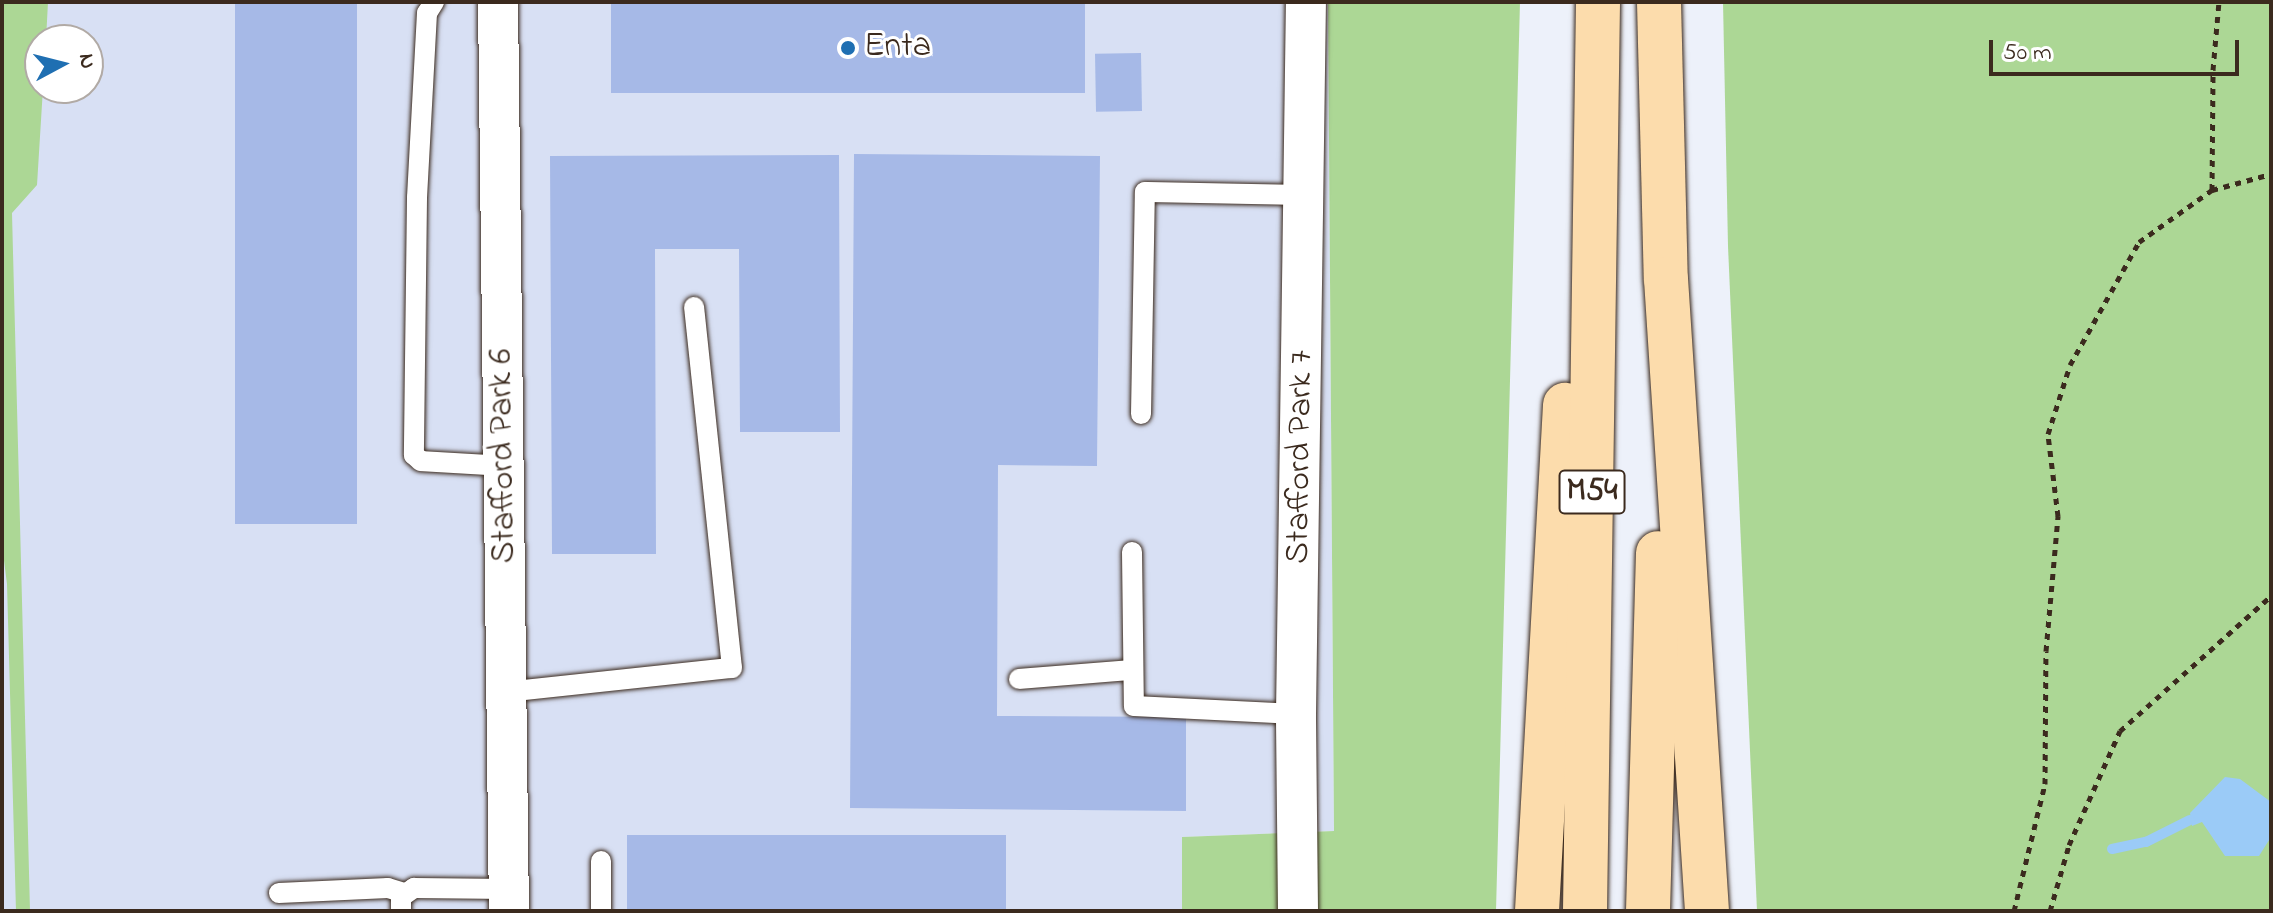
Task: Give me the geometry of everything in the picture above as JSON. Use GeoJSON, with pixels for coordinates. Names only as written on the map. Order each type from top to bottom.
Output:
{"type":"FeatureCollection","features":[{"type":"Feature","properties":{"kind":"highway","name":"M54"},"geometry":{"type":"LineString","coordinates":[[1585,911],[1598,2]]}},
{"type":"Feature","properties":{"kind":"highway","name":"M54"},"geometry":{"type":"LineString","coordinates":[[1648,911],[1666,279],[1659,2]]}},
{"type":"Feature","properties":{"kind":"highway"},"geometry":{"type":"LineString","coordinates":[[1537,911],[1567,381],[1599,72]]}},
{"type":"Feature","properties":{"kind":"highway"},"geometry":{"type":"LineString","coordinates":[[1666,279],[1707,911]]}},
{"type":"Feature","properties":{"kind":"street","name":"Stafford Park 6"},"geometry":{"type":"LineString","coordinates":[[498,2],[509,900]]}},
{"type":"Feature","properties":{"kind":"street","name":"Stafford Park 7"},"geometry":{"type":"LineString","coordinates":[[1298,911],[1296,714],[1306,195],[1306,2]]}},
{"type":"Feature","properties":{"kind":"lane"},"geometry":{"type":"LineString","coordinates":[[434,2],[427,13],[421,100],[414,455],[421,461],[504,466]]}},
{"type":"Feature","properties":{"kind":"lane"},"geometry":{"type":"LineString","coordinates":[[1141,414],[1145,192],[1306,195]]}},
{"type":"Feature","properties":{"kind":"lane"},"geometry":{"type":"LineString","coordinates":[[506,692],[732,668],[694,307]]}},
{"type":"Feature","properties":{"kind":"lane"},"geometry":{"type":"LineString","coordinates":[[1132,552],[1134,706],[1296,714]]}},
{"type":"Feature","properties":{"kind":"lane"},"geometry":{"type":"LineString","coordinates":[[1019,679],[1132,670]]}},
{"type":"Feature","properties":{"kind":"lane"},"geometry":{"type":"LineString","coordinates":[[601,861],[601,911]]}},
{"type":"Feature","properties":{"kind":"lane"},"geometry":{"type":"LineString","coordinates":[[279,893],[388,888],[402,902],[425,886],[509,900]]}},
{"type":"Feature","properties":{"kind":"path"},"geometry":{"type":"LineString","coordinates":[[2212,190],[2213,70],[2219,2]]}},
{"type":"Feature","properties":{"kind":"path"},"geometry":{"type":"LineString","coordinates":[[2014,911],[2045,784],[2046,651],[2058,516],[2048,434],[2070,365],[2139,242],[2212,190],[2271,174]]}},
{"type":"Feature","properties":{"kind":"path"},"geometry":{"type":"LineString","coordinates":[[2050,911],[2069,845],[2120,731],[2271,596]]}},
{"type":"Feature","properties":{"kind":"shaded area"},"geometry":{"type":"Polygon","coordinates":[[[2,2],[1328,2],[1334,831],[1182,837],[1182,911],[2,911],[2,2]]]}},
{"type":"Feature","properties":{"kind":"green space"},"geometry":{"type":"Polygon","coordinates":[[[2,2],[48,2],[47,24],[24,24],[24,104],[42,104],[37,185],[12,213],[30,911],[16,911],[7,584],[2,545],[2,2]]]}},
{"type":"Feature","properties":{"kind":"green space"},"geometry":{"type":"Polygon","coordinates":[[[1328,2],[1520,2],[1496,911],[1182,911],[1182,837],[1334,831],[1328,2]]]}},
{"type":"Feature","properties":{"kind":"green space"},"geometry":{"type":"Polygon","coordinates":[[[1723,2],[2271,2],[2271,911],[1757,911],[1728,246],[1723,2]]]}},
{"type":"Feature","properties":{"kind":"water"},"geometry":{"type":"Polygon","coordinates":[[[2225,777],[2240,779],[2271,802],[2271,837],[2259,856],[2225,856],[2202,822],[2192,826],[2190,813],[2225,777]]]}},
{"type":"Feature","properties":{"kind":"building"},"geometry":{"type":"Polygon","coordinates":[[[235,2],[357,2],[357,524],[235,524],[235,2]]]}},
{"type":"Feature","properties":{"kind":"building","name":"Enta"},"geometry":{"type":"Polygon","coordinates":[[[611,2],[1085,2],[1085,93],[611,93],[611,2]]]}},
{"type":"Feature","properties":{"kind":"building"},"geometry":{"type":"Polygon","coordinates":[[[1141,53],[1142,111],[1096,112],[1095,54],[1141,53]]]}},
{"type":"Feature","properties":{"kind":"building"},"geometry":{"type":"Polygon","coordinates":[[[854,154],[1100,156],[1097,466],[998,465],[997,716],[1186,717],[1186,811],[850,808],[854,154]]]}},
{"type":"Feature","properties":{"kind":"building"},"geometry":{"type":"Polygon","coordinates":[[[839,155],[840,432],[740,432],[739,249],[655,249],[656,554],[552,554],[550,156],[839,155]]]}},
{"type":"Feature","properties":{"kind":"building"},"geometry":{"type":"Polygon","coordinates":[[[627,835],[1006,835],[1006,911],[627,911],[627,835]]]}},
{"type":"Feature","properties":{"kind":"waterway"},"geometry":{"type":"LineString","coordinates":[[2112,849],[2146,842],[2190,820]]}},
{"type":"Feature","properties":{"kind":"place","name":"Enta"},"geometry":{"type":"Point","coordinates":[848,48]}}]}
